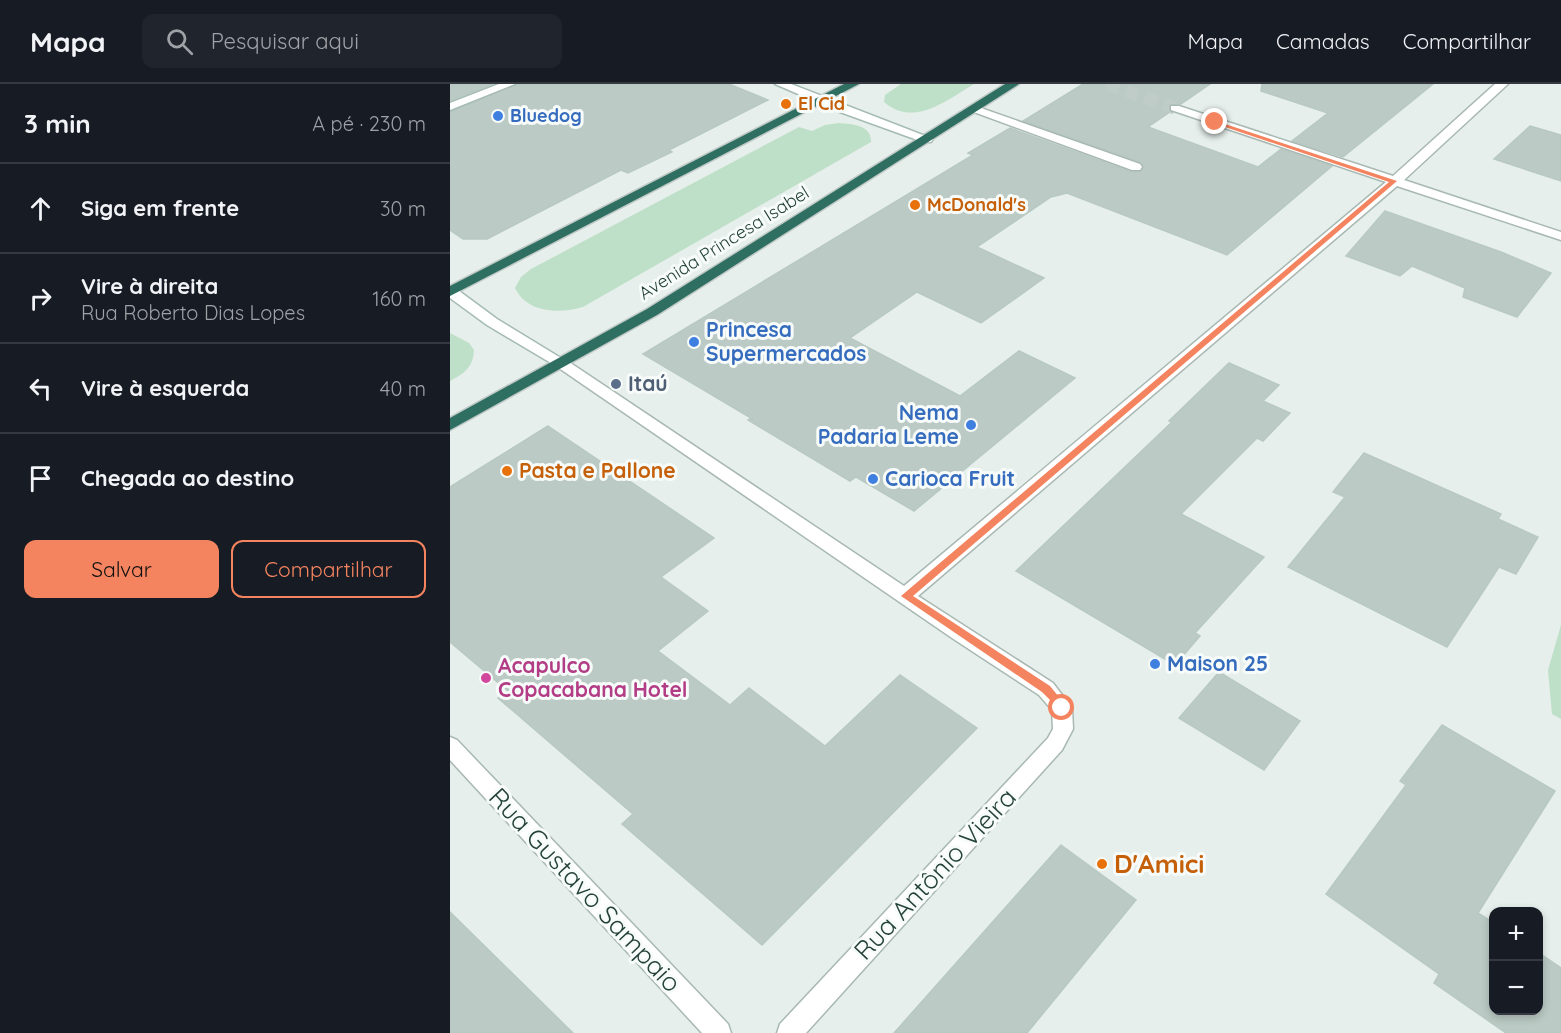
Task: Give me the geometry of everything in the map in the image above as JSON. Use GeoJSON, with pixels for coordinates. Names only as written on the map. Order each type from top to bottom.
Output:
{"type":"FeatureCollection","features":[{"type":"Feature","properties":{"kind":"highway"},"geometry":{"type":"LineString","coordinates":[[450,292],[853,84]]}},
{"type":"Feature","properties":{"kind":"highway","name":"Avenida Princesa Isabel"},"geometry":{"type":"LineString","coordinates":[[450,425],[652,312],[1013,84]]}},
{"type":"Feature","properties":{"kind":"street"},"geometry":{"type":"LineString","coordinates":[[450,107],[509,84]]}},
{"type":"Feature","properties":{"kind":"street"},"geometry":{"type":"LineString","coordinates":[[781,84],[927,139]]}},
{"type":"Feature","properties":{"kind":"street"},"geometry":{"type":"LineString","coordinates":[[450,292],[492,322],[561,363],[906,596],[1394,181],[1502,84]]}},
{"type":"Feature","properties":{"kind":"street"},"geometry":{"type":"LineString","coordinates":[[1175,108],[1561,236]]}},
{"type":"Feature","properties":{"kind":"street"},"geometry":{"type":"LineString","coordinates":[[975,109],[1137,167]]}},
{"type":"Feature","properties":{"kind":"street","name":"Rua Antônio Vieira"},"geometry":{"type":"LineString","coordinates":[[789,1033],[1055,744],[1063,729],[1062,708],[1046,689],[906,596]]}},
{"type":"Feature","properties":{"kind":"street","name":"Rua Gustavo Sampaio"},"geometry":{"type":"LineString","coordinates":[[450,746],[719,1033]]}},
{"type":"Feature","properties":{"kind":"green space"},"geometry":{"type":"Polygon","coordinates":[[[901,84],[974,84],[942,104],[919,112],[907,112],[895,109],[884,102],[885,95],[901,84]]]}},
{"type":"Feature","properties":{"kind":"green space"},"geometry":{"type":"Polygon","coordinates":[[[839,123],[860,126],[868,132],[871,142],[583,307],[554,311],[535,307],[527,303],[515,288],[521,277],[531,269],[799,127],[812,131],[825,125],[839,123]]]}},
{"type":"Feature","properties":{"kind":"green space"},"geometry":{"type":"Polygon","coordinates":[[[450,333],[469,343],[474,350],[472,361],[467,369],[450,381],[450,333]]]}},
{"type":"Feature","properties":{"kind":"green space"},"geometry":{"type":"Polygon","coordinates":[[[1561,625],[1561,719],[1552,714],[1548,670],[1561,625]]]}},
{"type":"Feature","properties":{"kind":"building"},"geometry":{"type":"Polygon","coordinates":[[[450,84],[493,84],[450,101],[450,84]]]}},
{"type":"Feature","properties":{"kind":"building"},"geometry":{"type":"Polygon","coordinates":[[[517,84],[729,84],[768,100],[669,150],[672,152],[628,173],[621,170],[487,239],[463,239],[450,230],[450,112],[517,84]]]}},
{"type":"Feature","properties":{"kind":"building"},"geometry":{"type":"Polygon","coordinates":[[[1083,84],[1210,84],[1181,104],[1169,104],[1170,112],[1148,127],[1258,167],[1281,149],[1332,166],[1227,255],[1067,193],[1051,197],[977,247],[1044,278],[981,323],[917,292],[850,338],[960,396],[1019,351],[1075,378],[914,511],[856,477],[850,481],[748,420],[751,418],[643,354],[973,155],[968,153],[1010,128],[1131,172],[1142,171],[1144,166],[1141,162],[1023,121],[1083,84]]]}},
{"type":"Feature","properties":{"kind":"building"},"geometry":{"type":"Polygon","coordinates":[[[1262,84],[1433,84],[1343,157],[1292,141],[1328,113],[1261,91],[1262,84]]]}},
{"type":"Feature","properties":{"kind":"building"},"geometry":{"type":"Polygon","coordinates":[[[1530,126],[1561,135],[1561,181],[1494,159],[1530,126]]]}},
{"type":"Feature","properties":{"kind":"building"},"geometry":{"type":"Polygon","coordinates":[[[1385,211],[1501,252],[1551,273],[1517,317],[1463,297],[1465,288],[1412,266],[1400,276],[1346,256],[1385,211]]]}},
{"type":"Feature","properties":{"kind":"building"},"geometry":{"type":"Polygon","coordinates":[[[1229,363],[1279,385],[1263,401],[1290,413],[1263,441],[1257,438],[1181,514],[1264,557],[1195,633],[1200,636],[1175,665],[1016,571],[1172,422],[1169,421],[1229,363]]]}},
{"type":"Feature","properties":{"kind":"building"},"geometry":{"type":"Polygon","coordinates":[[[548,426],[714,538],[661,577],[708,611],[658,651],[730,705],[749,688],[825,746],[900,675],[977,728],[762,945],[622,824],[633,814],[498,698],[508,691],[450,642],[450,487],[548,426]]]}},
{"type":"Feature","properties":{"kind":"building"},"geometry":{"type":"Polygon","coordinates":[[[1364,453],[1501,514],[1498,519],[1538,537],[1516,574],[1499,567],[1447,647],[1288,567],[1345,497],[1333,492],[1364,453]]]}},
{"type":"Feature","properties":{"kind":"building"},"geometry":{"type":"Polygon","coordinates":[[[1219,672],[1300,721],[1264,770],[1179,718],[1219,672]]]}},
{"type":"Feature","properties":{"kind":"building"},"geometry":{"type":"Polygon","coordinates":[[[1442,725],[1555,791],[1478,913],[1489,920],[1489,1015],[1543,1015],[1543,956],[1561,968],[1561,1033],[1506,1033],[1434,983],[1439,974],[1326,894],[1406,785],[1400,781],[1442,725]]]}},
{"type":"Feature","properties":{"kind":"building"},"geometry":{"type":"Polygon","coordinates":[[[1061,845],[1136,900],[1027,1033],[894,1033],[1061,845]]]}},
{"type":"Feature","properties":{"kind":"building"},"geometry":{"type":"Polygon","coordinates":[[[450,912],[573,1033],[450,1033],[450,912]]]}},
{"type":"Feature","properties":{"kind":"tunnel"},"geometry":{"type":"LineString","coordinates":[[1107,84],[1175,108]]}},
{"type":"Feature","properties":{"kind":"place","name":"El Cid"},"geometry":{"type":"Point","coordinates":[786,104]}},
{"type":"Feature","properties":{"kind":"place","name":"Bluedog"},"geometry":{"type":"Point","coordinates":[498,116]}},
{"type":"Feature","properties":{"kind":"place","name":"McDonald's"},"geometry":{"type":"Point","coordinates":[915,205]}},
{"type":"Feature","properties":{"kind":"place","name":"Princesa Supermercados"},"geometry":{"type":"Point","coordinates":[694,342]}},
{"type":"Feature","properties":{"kind":"place","name":"Itaú"},"geometry":{"type":"Point","coordinates":[616,384]}},
{"type":"Feature","properties":{"kind":"place","name":"Nema Padaria Leme"},"geometry":{"type":"Point","coordinates":[971,425]}},
{"type":"Feature","properties":{"kind":"place","name":"Pasta e Pallone"},"geometry":{"type":"Point","coordinates":[507,471]}},
{"type":"Feature","properties":{"kind":"place","name":"Carioca Fruit"},"geometry":{"type":"Point","coordinates":[873,479]}},
{"type":"Feature","properties":{"kind":"place","name":"Maison 25"},"geometry":{"type":"Point","coordinates":[1155,664]}},
{"type":"Feature","properties":{"kind":"place","name":"Acapulco Copacabana Hotel"},"geometry":{"type":"Point","coordinates":[486,678]}},
{"type":"Feature","properties":{"kind":"place","name":"D'Amici"},"geometry":{"type":"Point","coordinates":[1102,864]}},
{"type":"Feature","properties":{"kind":"route"},"geometry":{"type":"LineString","coordinates":[[1062,708],[1046,689],[906,596],[1394,181],[1340,161],[1215,122]]}}]}
